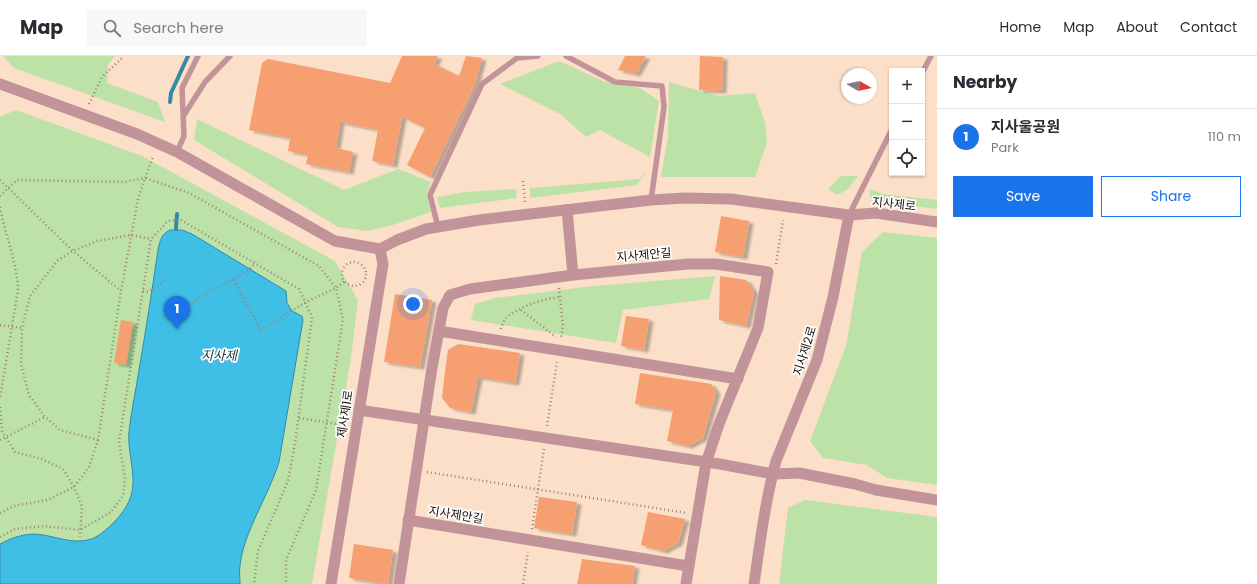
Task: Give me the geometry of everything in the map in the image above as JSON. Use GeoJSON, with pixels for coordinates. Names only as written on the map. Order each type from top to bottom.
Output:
{"type":"FeatureCollection","features":[{"type":"Feature","properties":{"kind":"street"},"geometry":{"type":"LineString","coordinates":[[0,84],[137,134],[177,152],[335,241],[380,249]]}},
{"type":"Feature","properties":{"kind":"street","name":"지사제로"},"geometry":{"type":"LineString","coordinates":[[380,249],[426,229],[479,220],[651,200],[685,198],[731,199],[849,215],[876,213],[937,222]]}},
{"type":"Feature","properties":{"kind":"street"},"geometry":{"type":"LineString","coordinates":[[567,210],[573,275]]}},
{"type":"Feature","properties":{"kind":"street","name":"지사제2로"},"geometry":{"type":"LineString","coordinates":[[754,584],[765,505],[772,474],[817,360],[833,297],[849,215]]}},
{"type":"Feature","properties":{"kind":"street","name":"제사제1로"},"geometry":{"type":"LineString","coordinates":[[331,584],[382,264],[380,249]]}},
{"type":"Feature","properties":{"kind":"street","name":"지사제안길"},"geometry":{"type":"LineString","coordinates":[[399,584],[424,418],[443,308],[450,296],[470,288],[573,275],[688,264],[716,264],[768,272],[758,328],[719,424],[706,463],[686,584]]}},
{"type":"Feature","properties":{"kind":"street"},"geometry":{"type":"LineString","coordinates":[[439,331],[738,379]]}},
{"type":"Feature","properties":{"kind":"street"},"geometry":{"type":"LineString","coordinates":[[359,410],[424,418],[772,474],[799,473],[855,484],[876,490],[937,500]]}},
{"type":"Feature","properties":{"kind":"street","name":"지사제안길"},"geometry":{"type":"LineString","coordinates":[[408,520],[688,566]]}},
{"type":"Feature","properties":{"kind":"lane"},"geometry":{"type":"LineString","coordinates":[[177,152],[184,136],[182,88],[198,56]]}},
{"type":"Feature","properties":{"kind":"lane"},"geometry":{"type":"LineString","coordinates":[[184,116],[205,82],[230,56]]}},
{"type":"Feature","properties":{"kind":"lane"},"geometry":{"type":"LineString","coordinates":[[438,227],[430,195],[482,84],[517,58],[538,56]]}},
{"type":"Feature","properties":{"kind":"lane"},"geometry":{"type":"LineString","coordinates":[[566,56],[615,82],[662,86],[664,107],[651,200]]}},
{"type":"Feature","properties":{"kind":"lane"},"geometry":{"type":"LineString","coordinates":[[925,68],[931,56]]}},
{"type":"Feature","properties":{"kind":"lane","name":"지사제2로"},"geometry":{"type":"LineString","coordinates":[[849,215],[889,135]]}},
{"type":"Feature","properties":{"kind":"path"},"geometry":{"type":"LineString","coordinates":[[84,114],[102,77],[122,58]]}},
{"type":"Feature","properties":{"kind":"path"},"geometry":{"type":"LineString","coordinates":[[0,513],[14,506],[47,500],[74,487],[89,467],[98,440],[121,291],[138,199],[153,157]]}},
{"type":"Feature","properties":{"kind":"path"},"geometry":{"type":"LineString","coordinates":[[0,196],[17,180],[125,182],[145,178],[189,193],[319,266],[336,288],[343,319],[316,490],[286,560],[286,584]]}},
{"type":"Feature","properties":{"kind":"path"},"geometry":{"type":"LineString","coordinates":[[0,180],[73,251],[121,291]]}},
{"type":"Feature","properties":{"kind":"path"},"geometry":{"type":"LineString","coordinates":[[523,181],[527,214]]}},
{"type":"Feature","properties":{"kind":"path"},"geometry":{"type":"LineString","coordinates":[[0,207],[4,228],[18,274],[18,290],[0,398]]}},
{"type":"Feature","properties":{"kind":"path"},"geometry":{"type":"LineString","coordinates":[[0,537],[15,529],[44,526],[80,530],[111,512],[123,496],[125,478],[119,442],[151,239],[168,221],[181,220],[299,289],[312,317],[299,418],[288,481],[258,550],[254,584]]}},
{"type":"Feature","properties":{"kind":"path"},"geometry":{"type":"LineString","coordinates":[[776,264],[783,220]]}},
{"type":"Feature","properties":{"kind":"path"},"geometry":{"type":"LineString","coordinates":[[98,440],[60,430],[45,417],[29,395],[21,364],[22,328],[30,296],[58,260],[73,251],[97,241],[132,235],[151,239]]}},
{"type":"Feature","properties":{"kind":"path"},"geometry":{"type":"LineString","coordinates":[[149,255],[153,256]]}},
{"type":"Feature","properties":{"kind":"path"},"geometry":{"type":"LineString","coordinates":[[353,261],[362,266],[366,272],[365,280],[355,286],[345,281],[343,270],[353,261]]}},
{"type":"Feature","properties":{"kind":"path"},"geometry":{"type":"LineString","coordinates":[[182,308],[233,279],[252,267],[255,262]]}},
{"type":"Feature","properties":{"kind":"path"},"geometry":{"type":"LineString","coordinates":[[233,279],[261,330],[306,302],[336,288],[345,281]]}},
{"type":"Feature","properties":{"kind":"path"},"geometry":{"type":"LineString","coordinates":[[143,291],[148,292],[166,280]]}},
{"type":"Feature","properties":{"kind":"path"},"geometry":{"type":"LineString","coordinates":[[521,310],[561,340],[563,326],[558,286]]}},
{"type":"Feature","properties":{"kind":"path"},"geometry":{"type":"LineString","coordinates":[[500,331],[506,318],[549,298],[560,297]]}},
{"type":"Feature","properties":{"kind":"path"},"geometry":{"type":"LineString","coordinates":[[0,325],[22,328]]}},
{"type":"Feature","properties":{"kind":"path"},"geometry":{"type":"LineString","coordinates":[[133,355],[139,355]]}},
{"type":"Feature","properties":{"kind":"path"},"geometry":{"type":"LineString","coordinates":[[547,429],[557,357]]}},
{"type":"Feature","properties":{"kind":"path"},"geometry":{"type":"LineString","coordinates":[[0,407],[2,431],[15,452],[42,459],[63,469],[74,487],[82,507],[80,537]]}},
{"type":"Feature","properties":{"kind":"path"},"geometry":{"type":"LineString","coordinates":[[0,440],[45,417]]}},
{"type":"Feature","properties":{"kind":"path"},"geometry":{"type":"LineString","coordinates":[[299,418],[344,425]]}},
{"type":"Feature","properties":{"kind":"path"},"geometry":{"type":"LineString","coordinates":[[531,531],[544,447]]}},
{"type":"Feature","properties":{"kind":"path"},"geometry":{"type":"LineString","coordinates":[[426,471],[687,513]]}},
{"type":"Feature","properties":{"kind":"path"},"geometry":{"type":"LineString","coordinates":[[523,584],[528,549]]}},
{"type":"Feature","properties":{"kind":"green space"},"geometry":{"type":"Polygon","coordinates":[[[3,56],[115,56],[108,65],[107,83],[158,102],[165,122],[14,68],[3,56]]]}},
{"type":"Feature","properties":{"kind":"green space"},"geometry":{"type":"Polygon","coordinates":[[[559,61],[605,82],[640,88],[659,101],[650,157],[600,130],[586,137],[560,114],[500,84],[559,61]]]}},
{"type":"Feature","properties":{"kind":"green space"},"geometry":{"type":"Polygon","coordinates":[[[669,82],[718,96],[755,93],[765,123],[767,143],[755,177],[661,177],[668,136],[669,82]]]}},
{"type":"Feature","properties":{"kind":"green space"},"geometry":{"type":"Polygon","coordinates":[[[16,110],[142,156],[335,261],[358,300],[351,358],[312,584],[0,584],[0,117],[16,110]]]}},
{"type":"Feature","properties":{"kind":"green space"},"geometry":{"type":"Polygon","coordinates":[[[197,119],[344,190],[398,169],[431,182],[427,195],[431,212],[393,225],[367,231],[338,227],[194,140],[197,119]]]}},
{"type":"Feature","properties":{"kind":"green space"},"geometry":{"type":"Polygon","coordinates":[[[647,171],[637,185],[530,198],[530,188],[639,179],[647,171]]]}},
{"type":"Feature","properties":{"kind":"green space"},"geometry":{"type":"Polygon","coordinates":[[[841,176],[858,176],[847,190],[837,195],[828,189],[841,176]]]}},
{"type":"Feature","properties":{"kind":"green space"},"geometry":{"type":"Polygon","coordinates":[[[516,189],[517,198],[440,208],[437,197],[465,192],[516,189]]]}},
{"type":"Feature","properties":{"kind":"green space"},"geometry":{"type":"Polygon","coordinates":[[[870,189],[883,194],[937,200],[937,209],[876,201],[870,197],[870,189]]]}},
{"type":"Feature","properties":{"kind":"green space"},"geometry":{"type":"Polygon","coordinates":[[[883,232],[937,238],[937,485],[887,478],[867,465],[823,458],[810,441],[846,346],[862,252],[883,232]]]}},
{"type":"Feature","properties":{"kind":"green space"},"geometry":{"type":"Polygon","coordinates":[[[715,276],[709,299],[623,310],[616,343],[471,320],[475,304],[495,298],[593,286],[715,276]]]}},
{"type":"Feature","properties":{"kind":"green space"},"geometry":{"type":"Polygon","coordinates":[[[805,500],[937,517],[937,584],[779,584],[788,508],[805,500]]]}},
{"type":"Feature","properties":{"kind":"water","name":"지사제"},"geometry":{"type":"Polygon","coordinates":[[[170,230],[182,230],[192,234],[286,291],[287,303],[292,311],[302,316],[303,320],[279,462],[275,475],[246,540],[242,553],[240,584],[0,584],[0,544],[15,537],[32,534],[75,541],[94,538],[114,522],[123,512],[129,501],[133,484],[129,441],[131,417],[158,250],[163,236],[170,230]]]}},
{"type":"Feature","properties":{"kind":"building"},"geometry":{"type":"Polygon","coordinates":[[[402,56],[438,56],[434,64],[459,76],[466,56],[482,58],[475,84],[430,177],[407,165],[425,128],[402,117],[393,165],[372,161],[378,130],[340,122],[336,148],[353,152],[349,172],[306,164],[308,155],[288,151],[290,138],[249,130],[262,63],[268,59],[390,83],[402,56]]]}},
{"type":"Feature","properties":{"kind":"building"},"geometry":{"type":"Polygon","coordinates":[[[625,56],[646,56],[636,74],[618,70],[625,56]]]}},
{"type":"Feature","properties":{"kind":"building"},"geometry":{"type":"Polygon","coordinates":[[[700,56],[723,57],[722,91],[699,90],[700,56]]]}},
{"type":"Feature","properties":{"kind":"building"},"geometry":{"type":"Polygon","coordinates":[[[721,216],[749,221],[743,257],[715,252],[721,216]]]}},
{"type":"Feature","properties":{"kind":"building"},"geometry":{"type":"Polygon","coordinates":[[[720,276],[746,280],[754,292],[746,326],[719,320],[720,276]]]}},
{"type":"Feature","properties":{"kind":"building"},"geometry":{"type":"Polygon","coordinates":[[[395,294],[432,300],[420,367],[384,362],[395,294]]]}},
{"type":"Feature","properties":{"kind":"building"},"geometry":{"type":"Polygon","coordinates":[[[626,316],[649,319],[644,350],[621,346],[626,316]]]}},
{"type":"Feature","properties":{"kind":"building"},"geometry":{"type":"Polygon","coordinates":[[[121,320],[133,322],[126,365],[114,363],[121,320]]]}},
{"type":"Feature","properties":{"kind":"building"},"geometry":{"type":"Polygon","coordinates":[[[458,344],[520,353],[515,383],[478,377],[471,412],[450,408],[442,398],[448,350],[458,344]]]}},
{"type":"Feature","properties":{"kind":"building"},"geometry":{"type":"Polygon","coordinates":[[[640,373],[711,384],[716,392],[703,438],[688,446],[667,441],[673,410],[635,404],[640,373]]]}},
{"type":"Feature","properties":{"kind":"building"},"geometry":{"type":"Polygon","coordinates":[[[539,497],[577,502],[572,534],[534,528],[539,497]]]}},
{"type":"Feature","properties":{"kind":"building"},"geometry":{"type":"Polygon","coordinates":[[[648,512],[685,519],[678,543],[663,551],[641,545],[648,512]]]}},
{"type":"Feature","properties":{"kind":"building"},"geometry":{"type":"Polygon","coordinates":[[[354,544],[393,550],[388,584],[349,578],[354,544]]]}},
{"type":"Feature","properties":{"kind":"building"},"geometry":{"type":"Polygon","coordinates":[[[582,559],[635,566],[632,584],[577,584],[582,559]]]}},
{"type":"Feature","properties":{"kind":"waterway"},"geometry":{"type":"LineString","coordinates":[[170,102],[171,93],[188,56]]}},
{"type":"Feature","properties":{"kind":"waterway"},"geometry":{"type":"LineString","coordinates":[[176,229],[177,214]]}},
{"type":"Feature","properties":{"kind":"place","name":"지사울공원"},"geometry":{"type":"Point","coordinates":[177,329]}}]}
